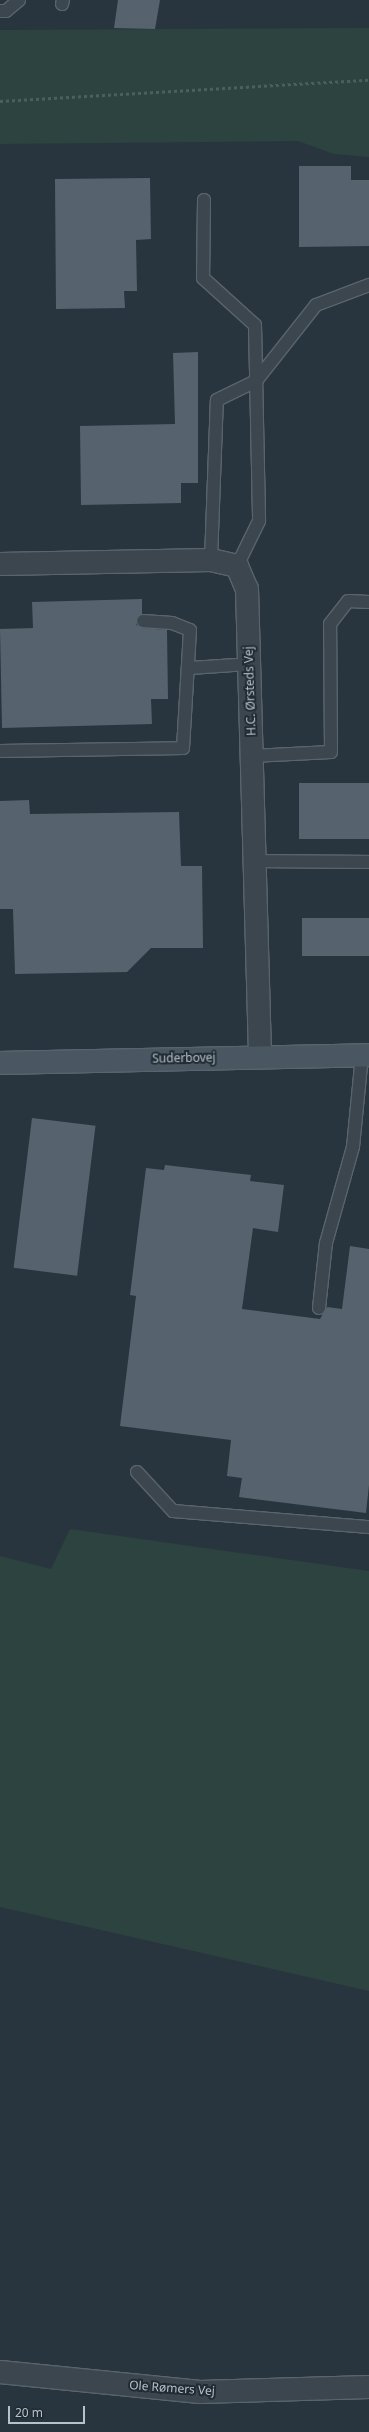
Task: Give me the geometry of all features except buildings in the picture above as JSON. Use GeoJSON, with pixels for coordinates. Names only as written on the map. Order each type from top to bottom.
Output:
{"type":"FeatureCollection","features":[{"type":"Feature","properties":{"kind":"street"},"geometry":{"type":"LineString","coordinates":[[0,564],[211,560],[237,566]]}},
{"type":"Feature","properties":{"kind":"street","name":"H.C. Ørsteds Vej"},"geometry":{"type":"LineString","coordinates":[[237,566],[247,589],[260,1056]]}},
{"type":"Feature","properties":{"kind":"street","name":"Suderbovej"},"geometry":{"type":"LineString","coordinates":[[0,1062],[365,1055]]}},
{"type":"Feature","properties":{"kind":"street","name":"Ole Rømers Vej"},"geometry":{"type":"LineString","coordinates":[[0,2372],[200,2392],[369,2387]]}},
{"type":"Feature","properties":{"kind":"lane"},"geometry":{"type":"LineString","coordinates":[[0,11],[6,11],[19,0]]}},
{"type":"Feature","properties":{"kind":"lane"},"geometry":{"type":"LineString","coordinates":[[204,200],[204,278],[255,325],[259,521],[237,566]]}},
{"type":"Feature","properties":{"kind":"lane"},"geometry":{"type":"LineString","coordinates":[[211,560],[217,400],[256,381],[316,305],[369,285]]}},
{"type":"Feature","properties":{"kind":"lane"},"geometry":{"type":"LineString","coordinates":[[252,756],[331,752],[330,624],[348,601],[369,602]]}},
{"type":"Feature","properties":{"kind":"lane"},"geometry":{"type":"LineString","coordinates":[[0,751],[183,748],[189,668],[190,630],[172,623],[143,621]]}},
{"type":"Feature","properties":{"kind":"lane"},"geometry":{"type":"LineString","coordinates":[[189,668],[249,664]]}},
{"type":"Feature","properties":{"kind":"lane"},"geometry":{"type":"LineString","coordinates":[[255,861],[369,862]]}},
{"type":"Feature","properties":{"kind":"lane"},"geometry":{"type":"LineString","coordinates":[[319,1308],[326,1243],[353,1147],[365,1055]]}},
{"type":"Feature","properties":{"kind":"lane"},"geometry":{"type":"LineString","coordinates":[[137,1472],[173,1511],[369,1527]]}},
{"type":"Feature","properties":{"kind":"path"},"geometry":{"type":"LineString","coordinates":[[0,101],[369,80]]}},
{"type":"Feature","properties":{"kind":"green space"},"geometry":{"type":"Polygon","coordinates":[[[369,28],[369,157],[334,154],[298,141],[0,144],[0,30],[369,28]]]}},
{"type":"Feature","properties":{"kind":"green space"},"geometry":{"type":"Polygon","coordinates":[[[70,1529],[369,1571],[369,1991],[0,1907],[0,1556],[51,1569],[70,1529]]]}}]}
